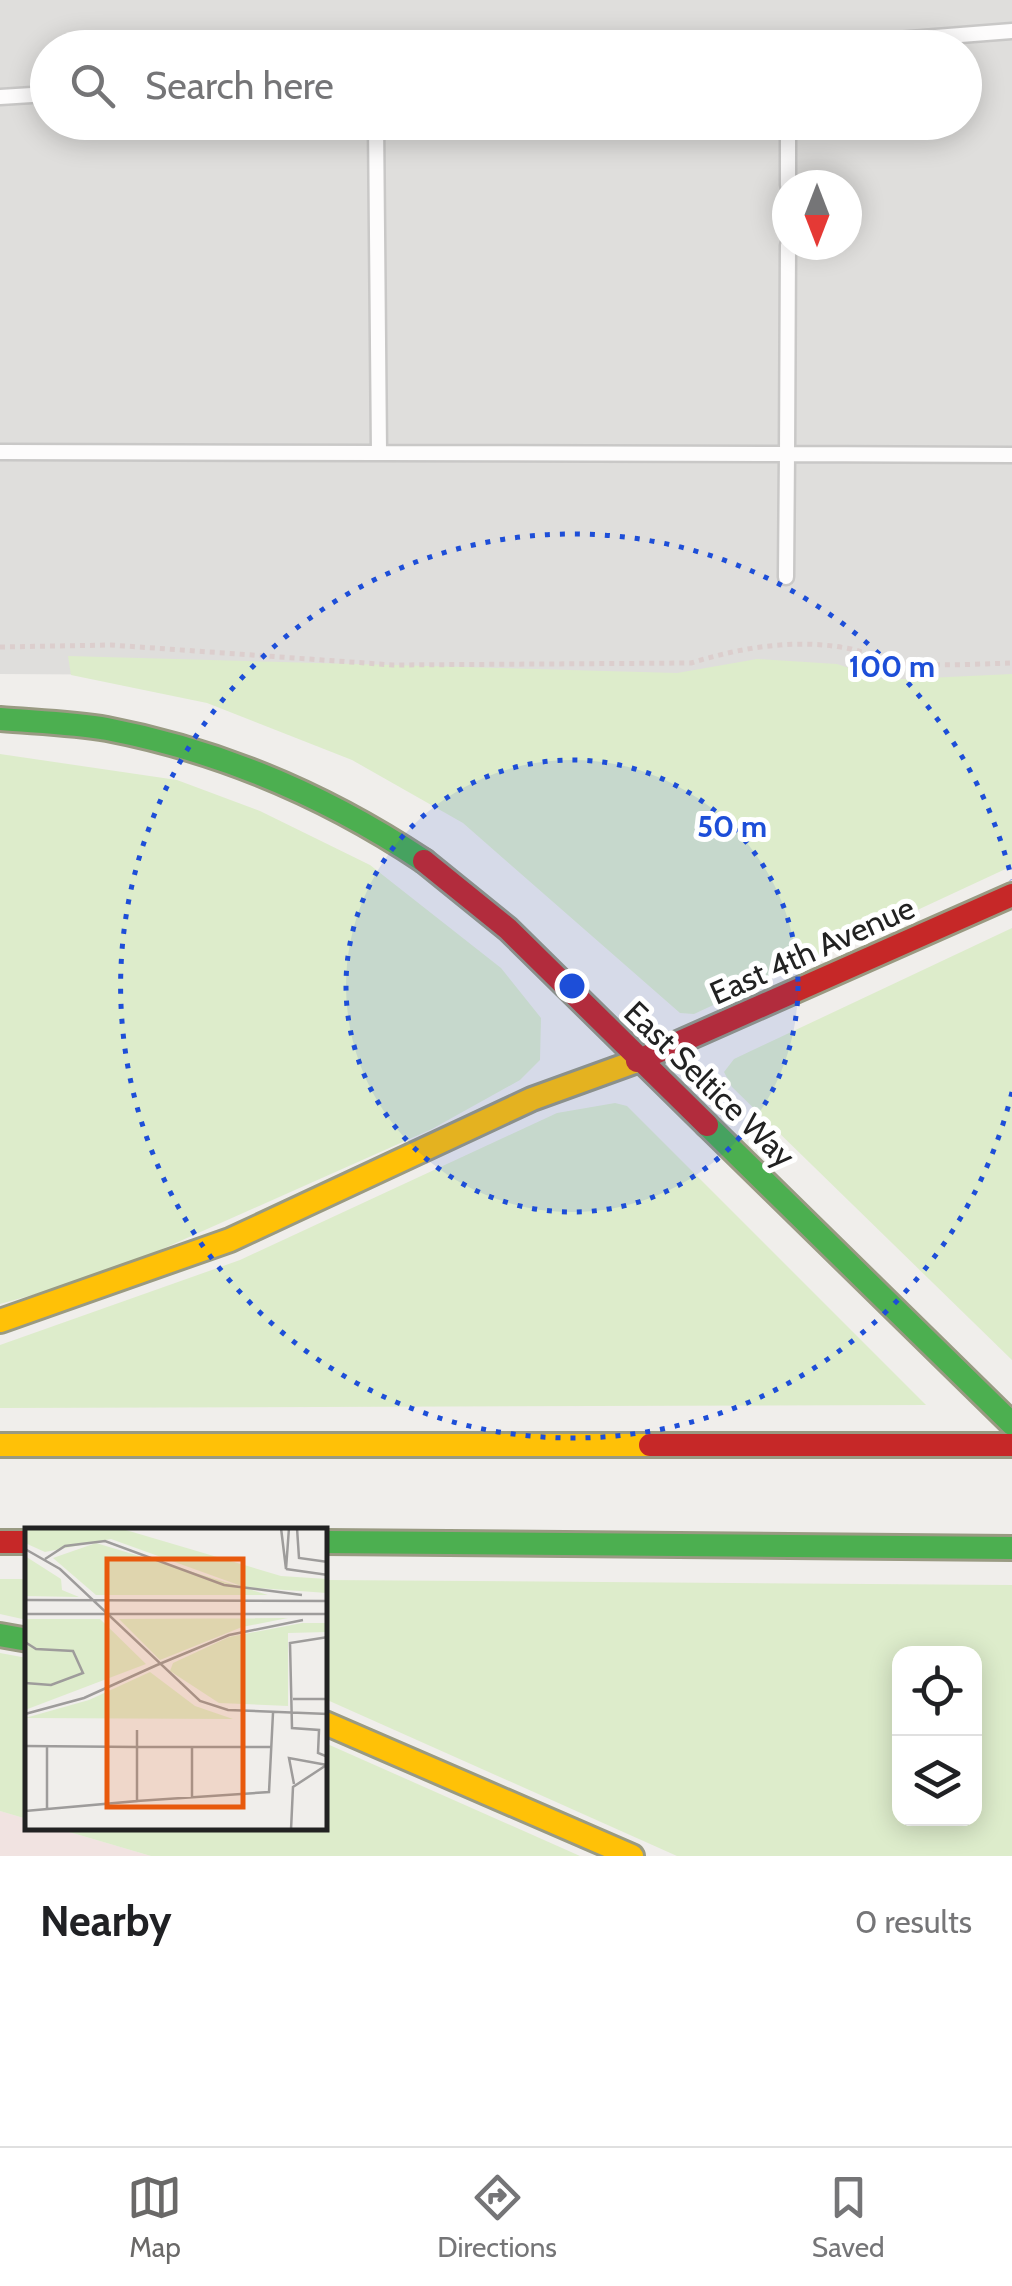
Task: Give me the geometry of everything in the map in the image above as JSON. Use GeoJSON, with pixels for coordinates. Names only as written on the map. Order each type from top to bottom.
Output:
{"type":"FeatureCollection","features":[{"type":"Feature","properties":{"kind":"main road","name":"East Seltice Way"},"geometry":{"type":"LineString","coordinates":[[0,720],[106,729],[173,743],[238,764],[316,798],[422,859],[508,930],[637,1061],[869,1281],[1012,1424]]}},
{"type":"Feature","properties":{"kind":"main road","name":"East 4th Avenue"},"geometry":{"type":"LineString","coordinates":[[0,1321],[174,1263],[362,1182],[526,1099],[578,1078],[637,1061],[1012,895]]}},
{"type":"Feature","properties":{"kind":"main road"},"geometry":{"type":"LineString","coordinates":[[0,1445],[1012,1445]]}},
{"type":"Feature","properties":{"kind":"main road"},"geometry":{"type":"LineString","coordinates":[[328,1542],[1012,1548]]}},
{"type":"Feature","properties":{"kind":"main road"},"geometry":{"type":"LineString","coordinates":[[0,1635],[25,1639]]}},
{"type":"Feature","properties":{"kind":"main road"},"geometry":{"type":"LineString","coordinates":[[328,1724],[632,1856]]}},
{"type":"Feature","properties":{"kind":"lane"},"geometry":{"type":"LineString","coordinates":[[982,34],[1012,32]]}},
{"type":"Feature","properties":{"kind":"lane"},"geometry":{"type":"LineString","coordinates":[[0,96],[30,95]]}},
{"type":"Feature","properties":{"kind":"lane"},"geometry":{"type":"LineString","coordinates":[[376,140],[378,452]]}},
{"type":"Feature","properties":{"kind":"lane"},"geometry":{"type":"LineString","coordinates":[[788,140],[788,170]]}},
{"type":"Feature","properties":{"kind":"lane"},"geometry":{"type":"LineString","coordinates":[[786,577],[788,260]]}},
{"type":"Feature","properties":{"kind":"lane"},"geometry":{"type":"LineString","coordinates":[[0,452],[1012,455]]}},
{"type":"Feature","properties":{"kind":"path"},"geometry":{"type":"LineString","coordinates":[[0,647],[110,645],[393,664],[691,662],[736,649],[789,645],[852,650],[879,660],[911,664],[1012,663]]}},
{"type":"Feature","properties":{"kind":"shaded area"},"geometry":{"type":"Polygon","coordinates":[[[0,0],[1012,0],[1012,680],[0,674],[0,0]]]}},
{"type":"Feature","properties":{"kind":"shaded area"},"geometry":{"type":"Polygon","coordinates":[[[0,1811],[25,1818],[25,1831],[66,1831],[151,1856],[0,1856],[0,1811]]]}},
{"type":"Feature","properties":{"kind":"green space"},"geometry":{"type":"Polygon","coordinates":[[[68,656],[677,673],[757,659],[837,664],[885,680],[1012,674],[1012,866],[694,1014],[680,1013],[463,823],[352,760],[207,703],[71,675],[68,656]]]}},
{"type":"Feature","properties":{"kind":"green space"},"geometry":{"type":"Polygon","coordinates":[[[0,754],[177,780],[260,811],[370,865],[501,968],[541,1018],[540,1060],[520,1080],[432,1129],[104,1275],[0,1304],[0,754]]]}},
{"type":"Feature","properties":{"kind":"green space"},"geometry":{"type":"Polygon","coordinates":[[[1012,928],[1012,1360],[732,1087],[724,1072],[734,1059],[1012,928]]]}},
{"type":"Feature","properties":{"kind":"green space"},"geometry":{"type":"Polygon","coordinates":[[[615,1103],[627,1106],[926,1405],[0,1408],[0,1345],[240,1260],[557,1113],[615,1103]]]}},
{"type":"Feature","properties":{"kind":"green space"},"geometry":{"type":"Polygon","coordinates":[[[0,1579],[25,1579],[25,1620],[0,1614],[0,1579]]]}},
{"type":"Feature","properties":{"kind":"green space"},"geometry":{"type":"Polygon","coordinates":[[[328,1580],[1012,1585],[1012,1856],[677,1856],[328,1700],[328,1580]]]}},
{"type":"Feature","properties":{"kind":"green space"},"geometry":{"type":"Polygon","coordinates":[[[0,1653],[25,1658],[25,1818],[0,1811],[0,1653]]]}},
{"type":"Feature","properties":{"kind":"green space"},"geometry":{"type":"Polygon","coordinates":[[[328,1744],[580,1856],[151,1856],[66,1831],[328,1831],[328,1744]]]}},
{"type":"Feature","properties":{"kind":"traffic: fast"},"geometry":{"type":"LineString","coordinates":[[0,719],[107,729],[191,750],[312,797],[424,861]]}},
{"type":"Feature","properties":{"kind":"traffic: fast"},"geometry":{"type":"LineString","coordinates":[[707,1125],[1012,1424]]}},
{"type":"Feature","properties":{"kind":"traffic: fast"},"geometry":{"type":"LineString","coordinates":[[328,1542],[1012,1548]]}},
{"type":"Feature","properties":{"kind":"traffic: fast"},"geometry":{"type":"LineString","coordinates":[[0,1635],[25,1639]]}},
{"type":"Feature","properties":{"kind":"traffic: slow"},"geometry":{"type":"LineString","coordinates":[[0,1321],[230,1240],[532,1099],[637,1061]]}},
{"type":"Feature","properties":{"kind":"traffic: slow"},"geometry":{"type":"LineString","coordinates":[[0,1445],[650,1445]]}},
{"type":"Feature","properties":{"kind":"traffic: slow"},"geometry":{"type":"LineString","coordinates":[[328,1724],[632,1856]]}},
{"type":"Feature","properties":{"kind":"traffic: jam"},"geometry":{"type":"LineString","coordinates":[[424,861],[508,929],[707,1125]]}},
{"type":"Feature","properties":{"kind":"traffic: jam"},"geometry":{"type":"LineString","coordinates":[[637,1061],[1012,895]]}},
{"type":"Feature","properties":{"kind":"traffic: jam"},"geometry":{"type":"LineString","coordinates":[[650,1445],[1012,1445]]}},
{"type":"Feature","properties":{"kind":"traffic: jam"},"geometry":{"type":"LineString","coordinates":[[0,1542],[25,1542]]}}]}
